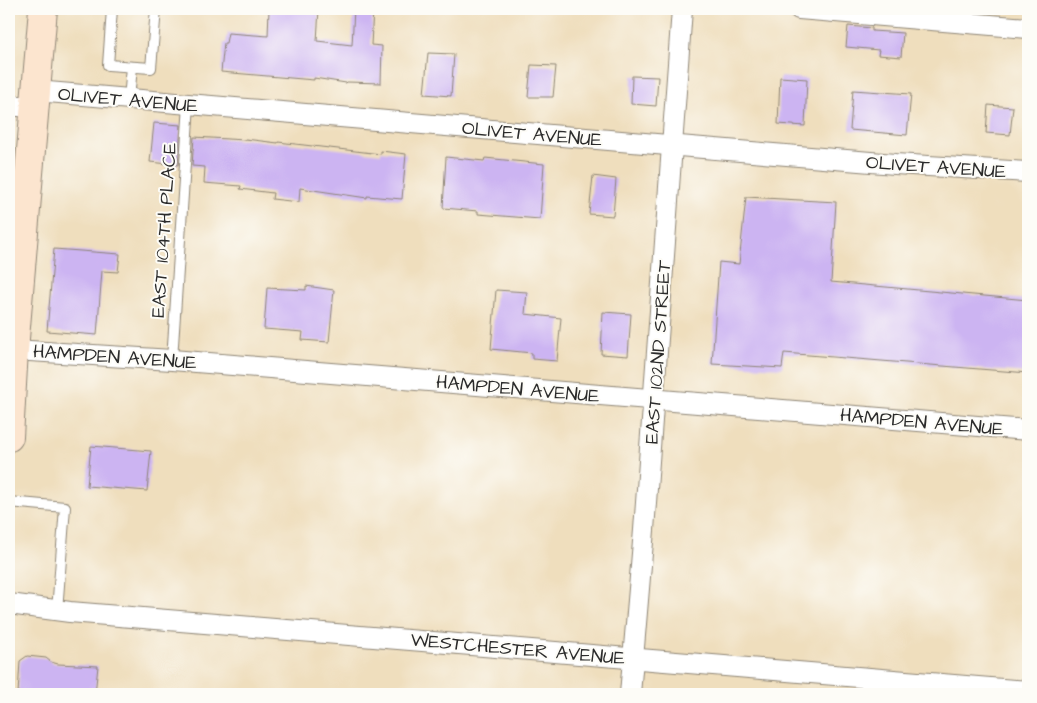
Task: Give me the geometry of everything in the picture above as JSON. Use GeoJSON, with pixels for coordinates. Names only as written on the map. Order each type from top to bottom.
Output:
{"type":"FeatureCollection","features":[{"type":"Feature","properties":{"kind":"main road"},"geometry":{"type":"LineString","coordinates":[[9,437],[11,351],[26,101],[43,9]]}},
{"type":"Feature","properties":{"kind":"street","name":"EAST 102ND STREET"},"geometry":{"type":"LineString","coordinates":[[630,694],[682,9]]}},
{"type":"Feature","properties":{"kind":"street"},"geometry":{"type":"LineString","coordinates":[[799,9],[982,17],[1028,28]]}},
{"type":"Feature","properties":{"kind":"street","name":"OLIVET AVENUE"},"geometry":{"type":"LineString","coordinates":[[26,101],[129,99],[672,146],[895,164],[1028,172]]}},
{"type":"Feature","properties":{"kind":"street","name":"HAMPDEN AVENUE"},"geometry":{"type":"LineString","coordinates":[[11,351],[172,360],[1028,430]]}},
{"type":"Feature","properties":{"kind":"street","name":"WESTCHESTER AVENUE"},"geometry":{"type":"LineString","coordinates":[[9,604],[57,611],[1028,691]]}},
{"type":"Feature","properties":{"kind":"lane"},"geometry":{"type":"LineString","coordinates":[[112,9],[108,64],[151,68],[156,9]]}},
{"type":"Feature","properties":{"kind":"lane"},"geometry":{"type":"LineString","coordinates":[[129,99],[132,67]]}},
{"type":"Feature","properties":{"kind":"lane","name":"EAST 104TH PLACE"},"geometry":{"type":"LineString","coordinates":[[172,360],[189,104]]}},
{"type":"Feature","properties":{"kind":"lane"},"geometry":{"type":"LineString","coordinates":[[9,502],[65,506],[57,611]]}},
{"type":"Feature","properties":{"kind":"building"},"geometry":{"type":"Polygon","coordinates":[[[269,9],[319,9],[317,41],[352,45],[354,9],[373,9],[371,45],[382,46],[381,83],[346,83],[314,78],[314,80],[221,72],[224,43],[226,43],[228,33],[268,36],[269,9]]]}},
{"type":"Feature","properties":{"kind":"building"},"geometry":{"type":"Polygon","coordinates":[[[848,26],[872,28],[872,31],[903,33],[901,57],[878,55],[879,50],[846,47],[848,26]]]}},
{"type":"Feature","properties":{"kind":"building"},"geometry":{"type":"Polygon","coordinates":[[[428,53],[454,54],[451,96],[424,94],[428,53]]]}},
{"type":"Feature","properties":{"kind":"building"},"geometry":{"type":"Polygon","coordinates":[[[531,65],[556,66],[553,97],[528,97],[531,65]]]}},
{"type":"Feature","properties":{"kind":"building"},"geometry":{"type":"Polygon","coordinates":[[[632,76],[658,77],[656,106],[631,104],[632,76]]]}},
{"type":"Feature","properties":{"kind":"building"},"geometry":{"type":"Polygon","coordinates":[[[780,77],[807,79],[805,126],[778,124],[780,77]]]}},
{"type":"Feature","properties":{"kind":"building"},"geometry":{"type":"Polygon","coordinates":[[[853,90],[911,94],[907,135],[850,130],[853,90]]]}},
{"type":"Feature","properties":{"kind":"building"},"geometry":{"type":"Polygon","coordinates":[[[988,105],[1013,107],[1010,135],[986,133],[988,105]]]}},
{"type":"Feature","properties":{"kind":"building"},"geometry":{"type":"Polygon","coordinates":[[[154,123],[181,125],[178,165],[150,162],[154,123]]]}},
{"type":"Feature","properties":{"kind":"building"},"geometry":{"type":"Polygon","coordinates":[[[194,137],[245,139],[381,154],[381,151],[406,154],[402,199],[367,196],[367,198],[300,188],[299,202],[272,199],[273,193],[240,189],[241,186],[204,183],[205,167],[192,166],[194,137]]]}},
{"type":"Feature","properties":{"kind":"building"},"geometry":{"type":"Polygon","coordinates":[[[446,157],[484,161],[485,158],[544,164],[540,219],[478,214],[478,211],[443,208],[446,157]]]}},
{"type":"Feature","properties":{"kind":"building"},"geometry":{"type":"Polygon","coordinates":[[[593,176],[616,179],[613,216],[589,214],[593,176]]]}},
{"type":"Feature","properties":{"kind":"building"},"geometry":{"type":"Polygon","coordinates":[[[746,197],[836,202],[831,282],[1028,300],[1028,373],[784,353],[782,368],[712,364],[719,262],[739,264],[746,197]]]}},
{"type":"Feature","properties":{"kind":"building"},"geometry":{"type":"Polygon","coordinates":[[[54,249],[120,254],[118,272],[102,271],[97,335],[47,331],[54,249]]]}},
{"type":"Feature","properties":{"kind":"building"},"geometry":{"type":"Polygon","coordinates":[[[306,286],[334,290],[329,342],[302,340],[303,332],[264,329],[267,288],[306,290],[306,286]]]}},
{"type":"Feature","properties":{"kind":"building"},"geometry":{"type":"Polygon","coordinates":[[[496,290],[527,292],[525,314],[561,318],[557,361],[532,359],[532,353],[491,349],[496,290]]]}},
{"type":"Feature","properties":{"kind":"building"},"geometry":{"type":"Polygon","coordinates":[[[603,312],[631,314],[628,356],[601,354],[603,312]]]}},
{"type":"Feature","properties":{"kind":"building"},"geometry":{"type":"Polygon","coordinates":[[[91,446],[151,451],[147,491],[87,486],[91,446]]]}},
{"type":"Feature","properties":{"kind":"building"},"geometry":{"type":"Polygon","coordinates":[[[27,656],[46,658],[58,664],[98,666],[95,694],[18,694],[20,661],[27,656]]]}}]}
